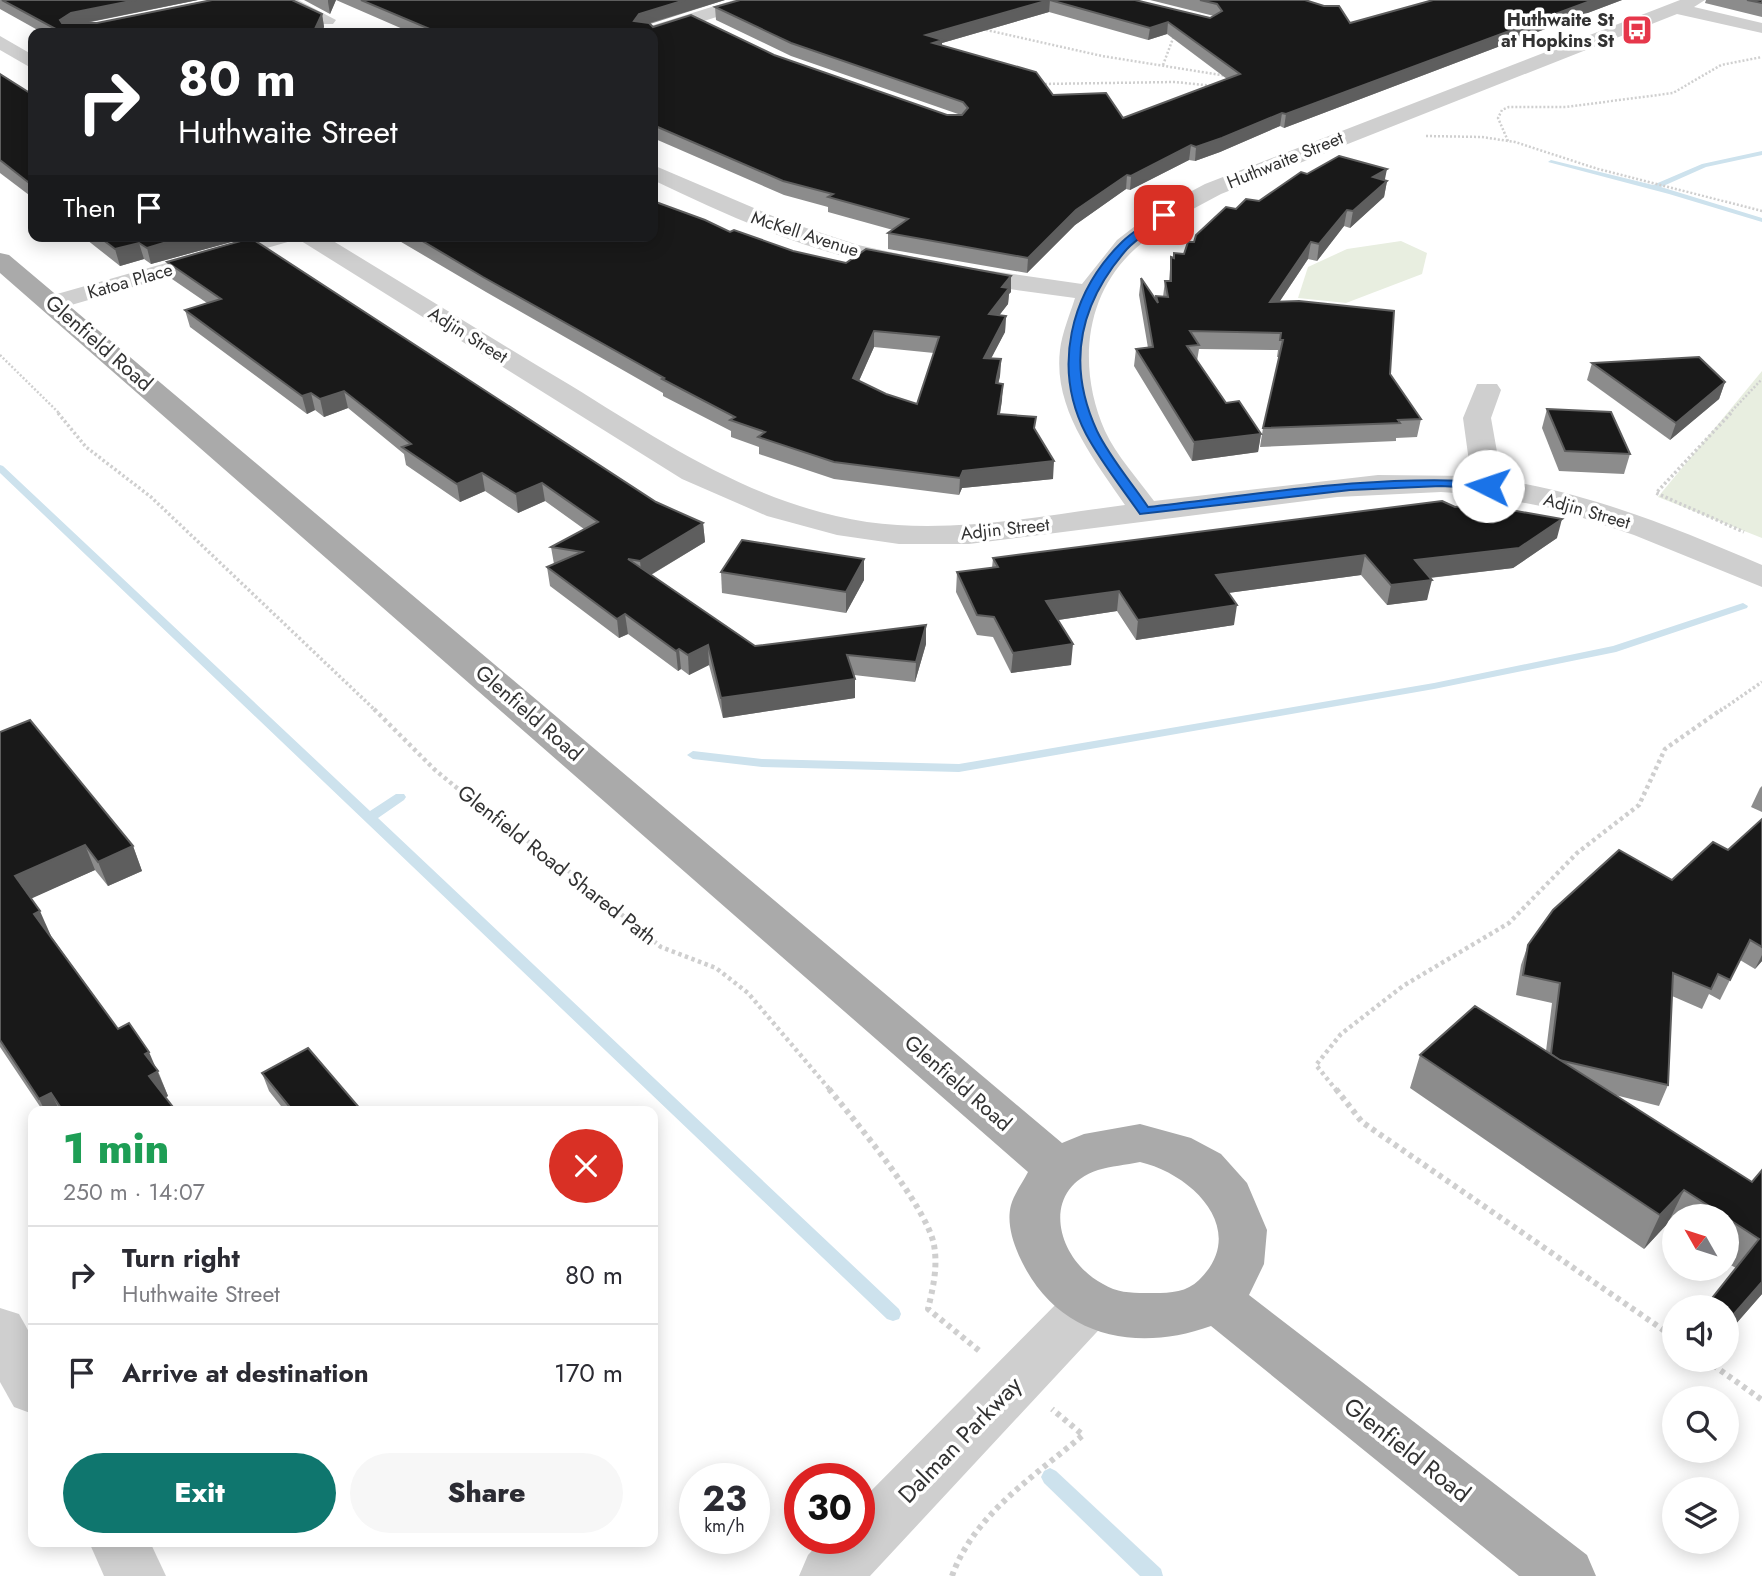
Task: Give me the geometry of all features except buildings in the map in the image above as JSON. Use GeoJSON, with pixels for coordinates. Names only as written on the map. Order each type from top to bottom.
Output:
{"type":"FeatureCollection","features":[{"type":"Feature","properties":{"kind":"main road","name":"Glenfield Road"},"geometry":{"type":"LineString","coordinates":[[0,260],[1056,1167]]}},
{"type":"Feature","properties":{"kind":"main road"},"geometry":{"type":"LineString","coordinates":[[1140,1143],[1173,1151],[1203,1167],[1226,1190],[1241,1218],[1243,1247],[1235,1275],[1214,1298],[1188,1313],[1156,1318],[1122,1316],[1090,1304],[1055,1276],[1042,1256],[1035,1234],[1035,1205],[1042,1187],[1056,1167],[1076,1154],[1106,1144],[1140,1143]]}},
{"type":"Feature","properties":{"kind":"main road","name":"Glenfield Road"},"geometry":{"type":"LineString","coordinates":[[1214,1298],[1566,1576]]}},
{"type":"Feature","properties":{"kind":"street"},"geometry":{"type":"LineString","coordinates":[[285,0],[327,20]]}},
{"type":"Feature","properties":{"kind":"street"},"geometry":{"type":"LineString","coordinates":[[658,29],[752,0]]}},
{"type":"Feature","properties":{"kind":"street","name":"Huthwaite Street"},"geometry":{"type":"LineString","coordinates":[[1145,512],[1092,434],[1077,395],[1073,350],[1089,292],[1125,245],[1164,215],[1213,189],[1696,0]]}},
{"type":"Feature","properties":{"kind":"street"},"geometry":{"type":"LineString","coordinates":[[1675,8],[1762,28]]}},
{"type":"Feature","properties":{"kind":"street"},"geometry":{"type":"LineString","coordinates":[[693,18],[717,30]]}},
{"type":"Feature","properties":{"kind":"street"},"geometry":{"type":"LineString","coordinates":[[4,44],[28,42]]}},
{"type":"Feature","properties":{"kind":"street"},"geometry":{"type":"LineString","coordinates":[[4,44],[28,60]]}},
{"type":"Feature","properties":{"kind":"street","name":"McKell Avenue"},"geometry":{"type":"LineString","coordinates":[[658,174],[748,216],[817,241],[896,261],[977,277],[1089,292]]}},
{"type":"Feature","properties":{"kind":"street","name":"Katoa Place"},"geometry":{"type":"LineString","coordinates":[[52,303],[267,242]]}},
{"type":"Feature","properties":{"kind":"street","name":"Adjin Street"},"geometry":{"type":"LineString","coordinates":[[318,242],[693,473],[739,498],[789,515],[856,529],[930,536],[1003,531],[1350,486],[1441,482],[1488,486],[1603,512],[1762,577]]}},
{"type":"Feature","properties":{"kind":"street"},"geometry":{"type":"LineString","coordinates":[[1486,390],[1477,418],[1488,486]]}},
{"type":"Feature","properties":{"kind":"street","name":"Dalman Parkway"},"geometry":{"type":"LineString","coordinates":[[829,1576],[1090,1304]]}},
{"type":"Feature","properties":{"kind":"street"},"geometry":{"type":"LineString","coordinates":[[0,1331],[28,1380]]}},
{"type":"Feature","properties":{"kind":"street"},"geometry":{"type":"LineString","coordinates":[[121,1547],[136,1576]]}},
{"type":"Feature","properties":{"kind":"path"},"geometry":{"type":"LineString","coordinates":[[1163,65],[1173,34],[1185,27]]}},
{"type":"Feature","properties":{"kind":"path"},"geometry":{"type":"LineString","coordinates":[[979,29],[1102,56],[1229,77]]}},
{"type":"Feature","properties":{"kind":"path"},"geometry":{"type":"LineString","coordinates":[[1508,141],[1497,118],[1502,110],[1566,107],[1673,93],[1721,65],[1762,57]]}},
{"type":"Feature","properties":{"kind":"path"},"geometry":{"type":"LineString","coordinates":[[1035,85],[1175,82],[1224,86]]}},
{"type":"Feature","properties":{"kind":"path"},"geometry":{"type":"LineString","coordinates":[[1374,125],[1407,135],[1475,136],[1508,141],[1598,169],[1762,211]]}},
{"type":"Feature","properties":{"kind":"path","name":"Glenfield Road Shared Path"},"geometry":{"type":"LineString","coordinates":[[0,355],[65,419],[86,447],[151,496],[318,653],[434,769],[560,864],[661,947],[716,968],[748,993],[788,1037],[868,1138],[911,1199],[934,1243],[936,1273],[928,1309],[1083,1434],[971,1534],[956,1559],[952,1576]]}},
{"type":"Feature","properties":{"kind":"path"},"geometry":{"type":"LineString","coordinates":[[1750,535],[1657,493],[1762,379]]}},
{"type":"Feature","properties":{"kind":"path"},"geometry":{"type":"LineString","coordinates":[[1662,1329],[1362,1122],[1316,1065],[1341,1034],[1403,986],[1509,923],[1577,853],[1639,805],[1665,749],[1762,682]]}},
{"type":"Feature","properties":{"kind":"path"},"geometry":{"type":"LineString","coordinates":[[1723,1372],[1762,1400]]}},
{"type":"Feature","properties":{"kind":"shaded area"},"geometry":{"type":"Polygon","coordinates":[[[1401,241],[1427,253],[1422,274],[1346,303],[1298,298],[1308,267],[1347,249],[1401,241]]]}},
{"type":"Feature","properties":{"kind":"shaded area"},"geometry":{"type":"Polygon","coordinates":[[[1762,371],[1762,538],[1658,497],[1762,371]]]}},
{"type":"Feature","properties":{"kind":"waterway"},"geometry":{"type":"LineString","coordinates":[[1654,188],[1704,165],[1762,153]]}},
{"type":"Feature","properties":{"kind":"waterway"},"geometry":{"type":"LineString","coordinates":[[1551,162],[1654,188]]}},
{"type":"Feature","properties":{"kind":"waterway"},"geometry":{"type":"LineString","coordinates":[[1654,188],[1762,220]]}},
{"type":"Feature","properties":{"kind":"waterway"},"geometry":{"type":"LineString","coordinates":[[0,468],[369,818]]}},
{"type":"Feature","properties":{"kind":"waterway"},"geometry":{"type":"LineString","coordinates":[[693,755],[762,763],[959,768],[1434,686],[1616,649],[1743,606]]}},
{"type":"Feature","properties":{"kind":"waterway"},"geometry":{"type":"LineString","coordinates":[[369,818],[400,797]]}},
{"type":"Feature","properties":{"kind":"waterway"},"geometry":{"type":"LineString","coordinates":[[369,818],[893,1314]]}},
{"type":"Feature","properties":{"kind":"waterway"},"geometry":{"type":"LineString","coordinates":[[1050,1477],[1154,1576]]}},
{"type":"Feature","properties":{"kind":"place","name":"Huthwaite St at Hopkins St"},"geometry":{"type":"Point","coordinates":[1637,30]}},
{"type":"Feature","properties":{"kind":"route"},"geometry":{"type":"LineString","coordinates":[[1164,215],[1125,245],[1089,292],[1073,350],[1077,395],[1092,434],[1145,512],[1350,486],[1441,482],[1488,486]]}}]}
